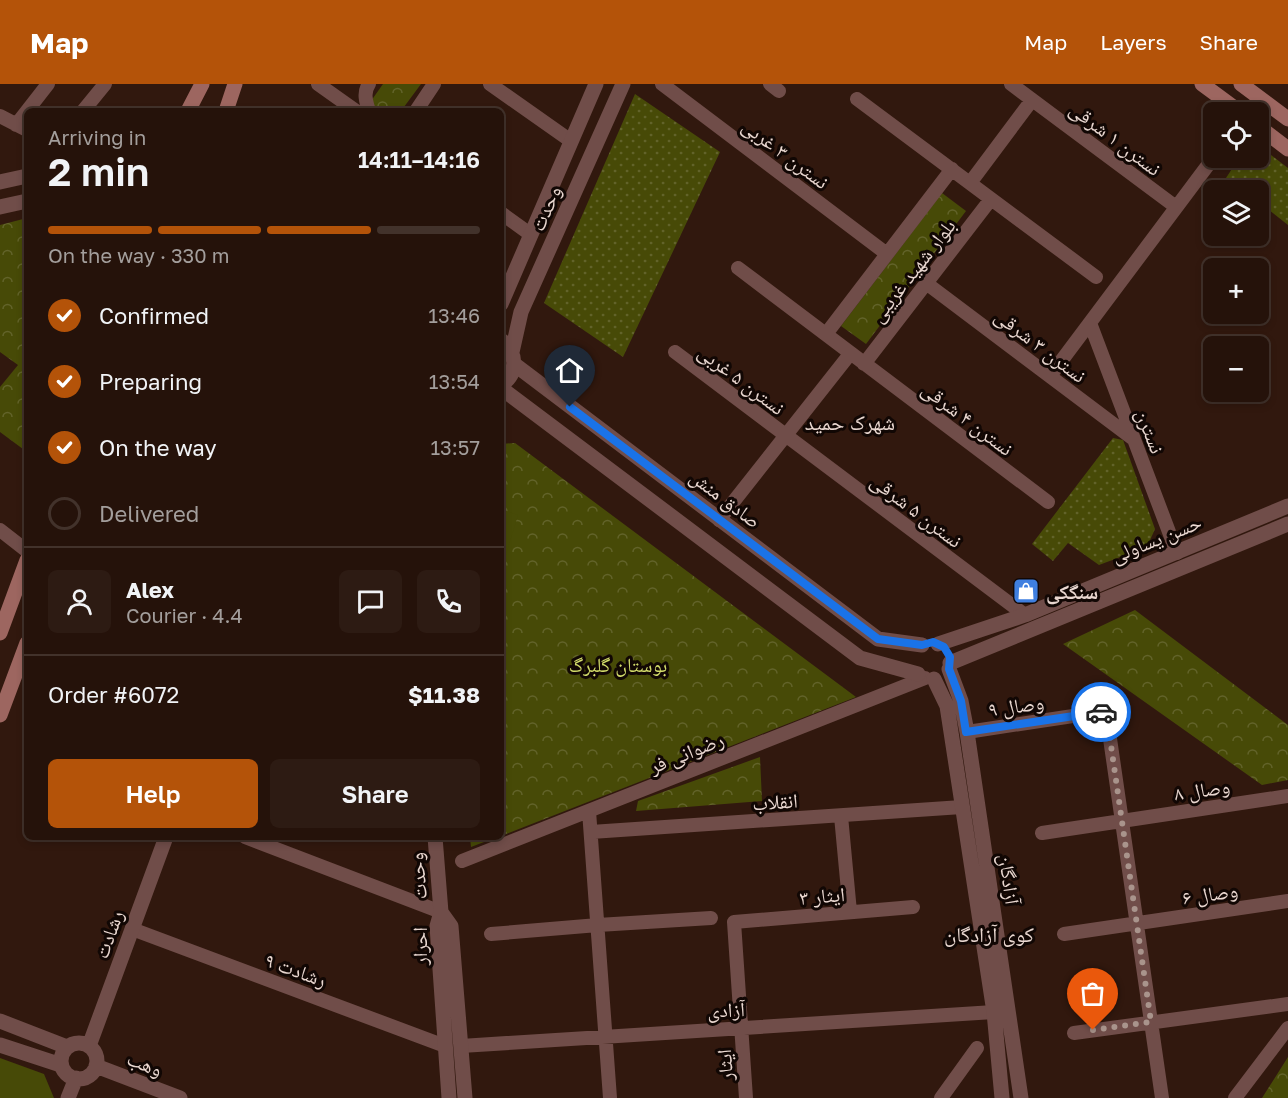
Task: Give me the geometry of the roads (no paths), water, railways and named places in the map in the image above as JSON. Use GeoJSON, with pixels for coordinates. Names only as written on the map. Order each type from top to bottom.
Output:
{"type":"FeatureCollection","features":[{"type":"Feature","properties":{"kind":"main road"},"geometry":{"type":"LineString","coordinates":[[190,108],[202,84]]}},
{"type":"Feature","properties":{"kind":"main road"},"geometry":{"type":"LineString","coordinates":[[227,108],[235,84]]}},
{"type":"Feature","properties":{"kind":"main road"},"geometry":{"type":"LineString","coordinates":[[1202,84],[1226,102]]}},
{"type":"Feature","properties":{"kind":"main road"},"geometry":{"type":"LineString","coordinates":[[1241,84],[1288,119]]}},
{"type":"Feature","properties":{"kind":"main road"},"geometry":{"type":"LineString","coordinates":[[1269,134],[1288,149]]}},
{"type":"Feature","properties":{"kind":"main road"},"geometry":{"type":"LineString","coordinates":[[0,633],[24,568]]}},
{"type":"Feature","properties":{"kind":"main road"},"geometry":{"type":"LineString","coordinates":[[0,716],[24,651]]}},
{"type":"Feature","properties":{"kind":"street"},"geometry":{"type":"LineString","coordinates":[[33,108],[48,84]]}},
{"type":"Feature","properties":{"kind":"street"},"geometry":{"type":"LineString","coordinates":[[85,108],[105,84]]}},
{"type":"Feature","properties":{"kind":"street"},"geometry":{"type":"LineString","coordinates":[[318,84],[352,108]]}},
{"type":"Feature","properties":{"kind":"street"},"geometry":{"type":"LineString","coordinates":[[368,108],[366,88],[369,84]]}},
{"type":"Feature","properties":{"kind":"street"},"geometry":{"type":"LineString","coordinates":[[418,108],[434,84]]}},
{"type":"Feature","properties":{"kind":"street"},"geometry":{"type":"LineString","coordinates":[[490,84],[570,141]]}},
{"type":"Feature","properties":{"kind":"street","name":"وحدت"},"geometry":{"type":"LineString","coordinates":[[504,297],[596,84]]}},
{"type":"Feature","properties":{"kind":"street","name":"وحدت"},"geometry":{"type":"LineString","coordinates":[[504,383],[511,375],[521,312],[623,84]]}},
{"type":"Feature","properties":{"kind":"street","name":"نسترن ۳ غربی"},"geometry":{"type":"LineString","coordinates":[[662,84],[887,254]]}},
{"type":"Feature","properties":{"kind":"street","name":"نسترن ۱ شرقی"},"geometry":{"type":"LineString","coordinates":[[1011,84],[1176,207]]}},
{"type":"Feature","properties":{"kind":"street"},"geometry":{"type":"LineString","coordinates":[[857,99],[1096,277]]}},
{"type":"Feature","properties":{"kind":"street"},"geometry":{"type":"LineString","coordinates":[[970,183],[1032,100]]}},
{"type":"Feature","properties":{"kind":"street"},"geometry":{"type":"LineString","coordinates":[[0,116],[21,127]]}},
{"type":"Feature","properties":{"kind":"street"},"geometry":{"type":"LineString","coordinates":[[1050,376],[1206,168]]}},
{"type":"Feature","properties":{"kind":"street","name":"بلوار شهید غریبی"},"geometry":{"type":"LineString","coordinates":[[826,334],[952,169]]}},
{"type":"Feature","properties":{"kind":"street"},"geometry":{"type":"LineString","coordinates":[[0,182],[24,177]]}},
{"type":"Feature","properties":{"kind":"street","name":"بلوار شهید غریبی"},"geometry":{"type":"LineString","coordinates":[[864,364],[991,199]]}},
{"type":"Feature","properties":{"kind":"street"},"geometry":{"type":"LineString","coordinates":[[0,207],[24,202]]}},
{"type":"Feature","properties":{"kind":"street"},"geometry":{"type":"LineString","coordinates":[[504,215],[530,234]]}},
{"type":"Feature","properties":{"kind":"street","name":"نسترن ۴ شرقی"},"geometry":{"type":"LineString","coordinates":[[738,268],[1048,502]]}},
{"type":"Feature","properties":{"kind":"street","name":"نسترن ۳ شرقی"},"geometry":{"type":"LineString","coordinates":[[926,283],[1132,438]]}},
{"type":"Feature","properties":{"kind":"street","name":"نسترن"},"geometry":{"type":"LineString","coordinates":[[1090,323],[1132,438],[1178,553]]}},
{"type":"Feature","properties":{"kind":"street","name":"صادق منش"},"geometry":{"type":"LineString","coordinates":[[504,344],[513,358],[719,520],[878,639],[922,645]]}},
{"type":"Feature","properties":{"kind":"street","name":"نسترن ۵ غربی"},"geometry":{"type":"LineString","coordinates":[[675,352],[785,436]]}},
{"type":"Feature","properties":{"kind":"street"},"geometry":{"type":"LineString","coordinates":[[719,520],[850,354]]}},
{"type":"Feature","properties":{"kind":"street"},"geometry":{"type":"LineString","coordinates":[[504,388],[860,658],[926,677],[943,676],[950,666],[948,651],[933,642],[922,645],[918,649],[913,658],[915,669],[926,677]]}},
{"type":"Feature","properties":{"kind":"street","name":"نسترن ۵ شرقی"},"geometry":{"type":"LineString","coordinates":[[785,436],[1025,615]]}},
{"type":"Feature","properties":{"kind":"street","name":"حسن یساولی"},"geometry":{"type":"LineString","coordinates":[[938,644],[1025,615],[1288,506]]}},
{"type":"Feature","properties":{"kind":"street","name":"حسن یساولی"},"geometry":{"type":"LineString","coordinates":[[950,666],[1288,524]]}},
{"type":"Feature","properties":{"kind":"street"},"geometry":{"type":"LineString","coordinates":[[0,530],[24,549]]}},
{"type":"Feature","properties":{"kind":"street","name":"آزادگان"},"geometry":{"type":"LineString","coordinates":[[950,666],[961,701],[1021,1098]]}},
{"type":"Feature","properties":{"kind":"street","name":"آزادگان"},"geometry":{"type":"LineString","coordinates":[[926,677],[947,706],[994,1012],[1002,1098]]}},
{"type":"Feature","properties":{"kind":"street","name":"رضوانی فر"},"geometry":{"type":"LineString","coordinates":[[462,861],[926,677]]}},
{"type":"Feature","properties":{"kind":"street","name":"وصال ۹"},"geometry":{"type":"LineString","coordinates":[[966,732],[1106,711],[1122,820]]}},
{"type":"Feature","properties":{"kind":"street","name":"وصال ۸"},"geometry":{"type":"LineString","coordinates":[[1042,833],[1288,796]]}},
{"type":"Feature","properties":{"kind":"street","name":"انقلاب"},"geometry":{"type":"LineString","coordinates":[[591,832],[962,807]]}},
{"type":"Feature","properties":{"kind":"street"},"geometry":{"type":"LineString","coordinates":[[589,811],[610,1098]]}},
{"type":"Feature","properties":{"kind":"street"},"geometry":{"type":"LineString","coordinates":[[841,816],[850,912]]}},
{"type":"Feature","properties":{"kind":"street"},"geometry":{"type":"LineString","coordinates":[[1122,820],[1162,1098]]}},
{"type":"Feature","properties":{"kind":"street","name":"رشادت"},"geometry":{"type":"LineString","coordinates":[[89,1046],[165,840]]}},
{"type":"Feature","properties":{"kind":"street"},"geometry":{"type":"LineString","coordinates":[[253,840],[441,912]]}},
{"type":"Feature","properties":{"kind":"street","name":"وحدت"},"geometry":{"type":"LineString","coordinates":[[435,840],[441,912]]}},
{"type":"Feature","properties":{"kind":"street","name":"وصال ۶"},"geometry":{"type":"LineString","coordinates":[[1064,934],[1288,901]]}},
{"type":"Feature","properties":{"kind":"street","name":"ایثار ۳"},"geometry":{"type":"LineString","coordinates":[[734,922],[914,907]]}},
{"type":"Feature","properties":{"kind":"street","name":"احرار"},"geometry":{"type":"LineString","coordinates":[[441,912],[451,926],[453,1046],[449,1098]]}},
{"type":"Feature","properties":{"kind":"street"},"geometry":{"type":"LineString","coordinates":[[491,934],[711,918]]}},
{"type":"Feature","properties":{"kind":"street","name":"ایثار"},"geometry":{"type":"LineString","coordinates":[[734,922],[746,1098]]}},
{"type":"Feature","properties":{"kind":"street","name":"رشادت ۹"},"geometry":{"type":"LineString","coordinates":[[132,929],[453,1046]]}},
{"type":"Feature","properties":{"kind":"street"},"geometry":{"type":"LineString","coordinates":[[1074,1033],[1288,1004]]}},
{"type":"Feature","properties":{"kind":"street","name":"آزادی"},"geometry":{"type":"LineString","coordinates":[[453,1046],[994,1012]]}},
{"type":"Feature","properties":{"kind":"street"},"geometry":{"type":"LineString","coordinates":[[0,1021],[67,1047]]}},
{"type":"Feature","properties":{"kind":"street"},"geometry":{"type":"LineString","coordinates":[[1235,1098],[1288,1028]]}},
{"type":"Feature","properties":{"kind":"street"},"geometry":{"type":"LineString","coordinates":[[78,1043],[89,1046],[96,1055],[96,1066],[90,1075],[76,1078],[66,1074],[61,1065],[61,1056],[67,1047],[78,1043]]}},
{"type":"Feature","properties":{"kind":"street"},"geometry":{"type":"LineString","coordinates":[[0,1045],[61,1065]]}},
{"type":"Feature","properties":{"kind":"street","name":"احرار"},"geometry":{"type":"LineString","coordinates":[[453,1046],[465,1098]]}},
{"type":"Feature","properties":{"kind":"street"},"geometry":{"type":"LineString","coordinates":[[941,1098],[977,1048]]}},
{"type":"Feature","properties":{"kind":"street","name":"وهب"},"geometry":{"type":"LineString","coordinates":[[96,1066],[180,1098]]}},
{"type":"Feature","properties":{"kind":"street"},"geometry":{"type":"LineString","coordinates":[[68,1098],[76,1078]]}},
{"type":"Feature","properties":{"kind":"place","name":"سنگکی"},"geometry":{"type":"Point","coordinates":[1026,591]}},
{"type":"Feature","properties":{"kind":"district","name":"شهرک حمید"},"geometry":{"type":"Point","coordinates":[850,422]}},
{"type":"Feature","properties":{"kind":"district","name":"کوی آزادگان"},"geometry":{"type":"Point","coordinates":[989,934]}},
{"type":"Feature","properties":{"kind":"park label","name":"بوستان گلبرگ"},"geometry":{"type":"Point","coordinates":[618,664]}}]}
